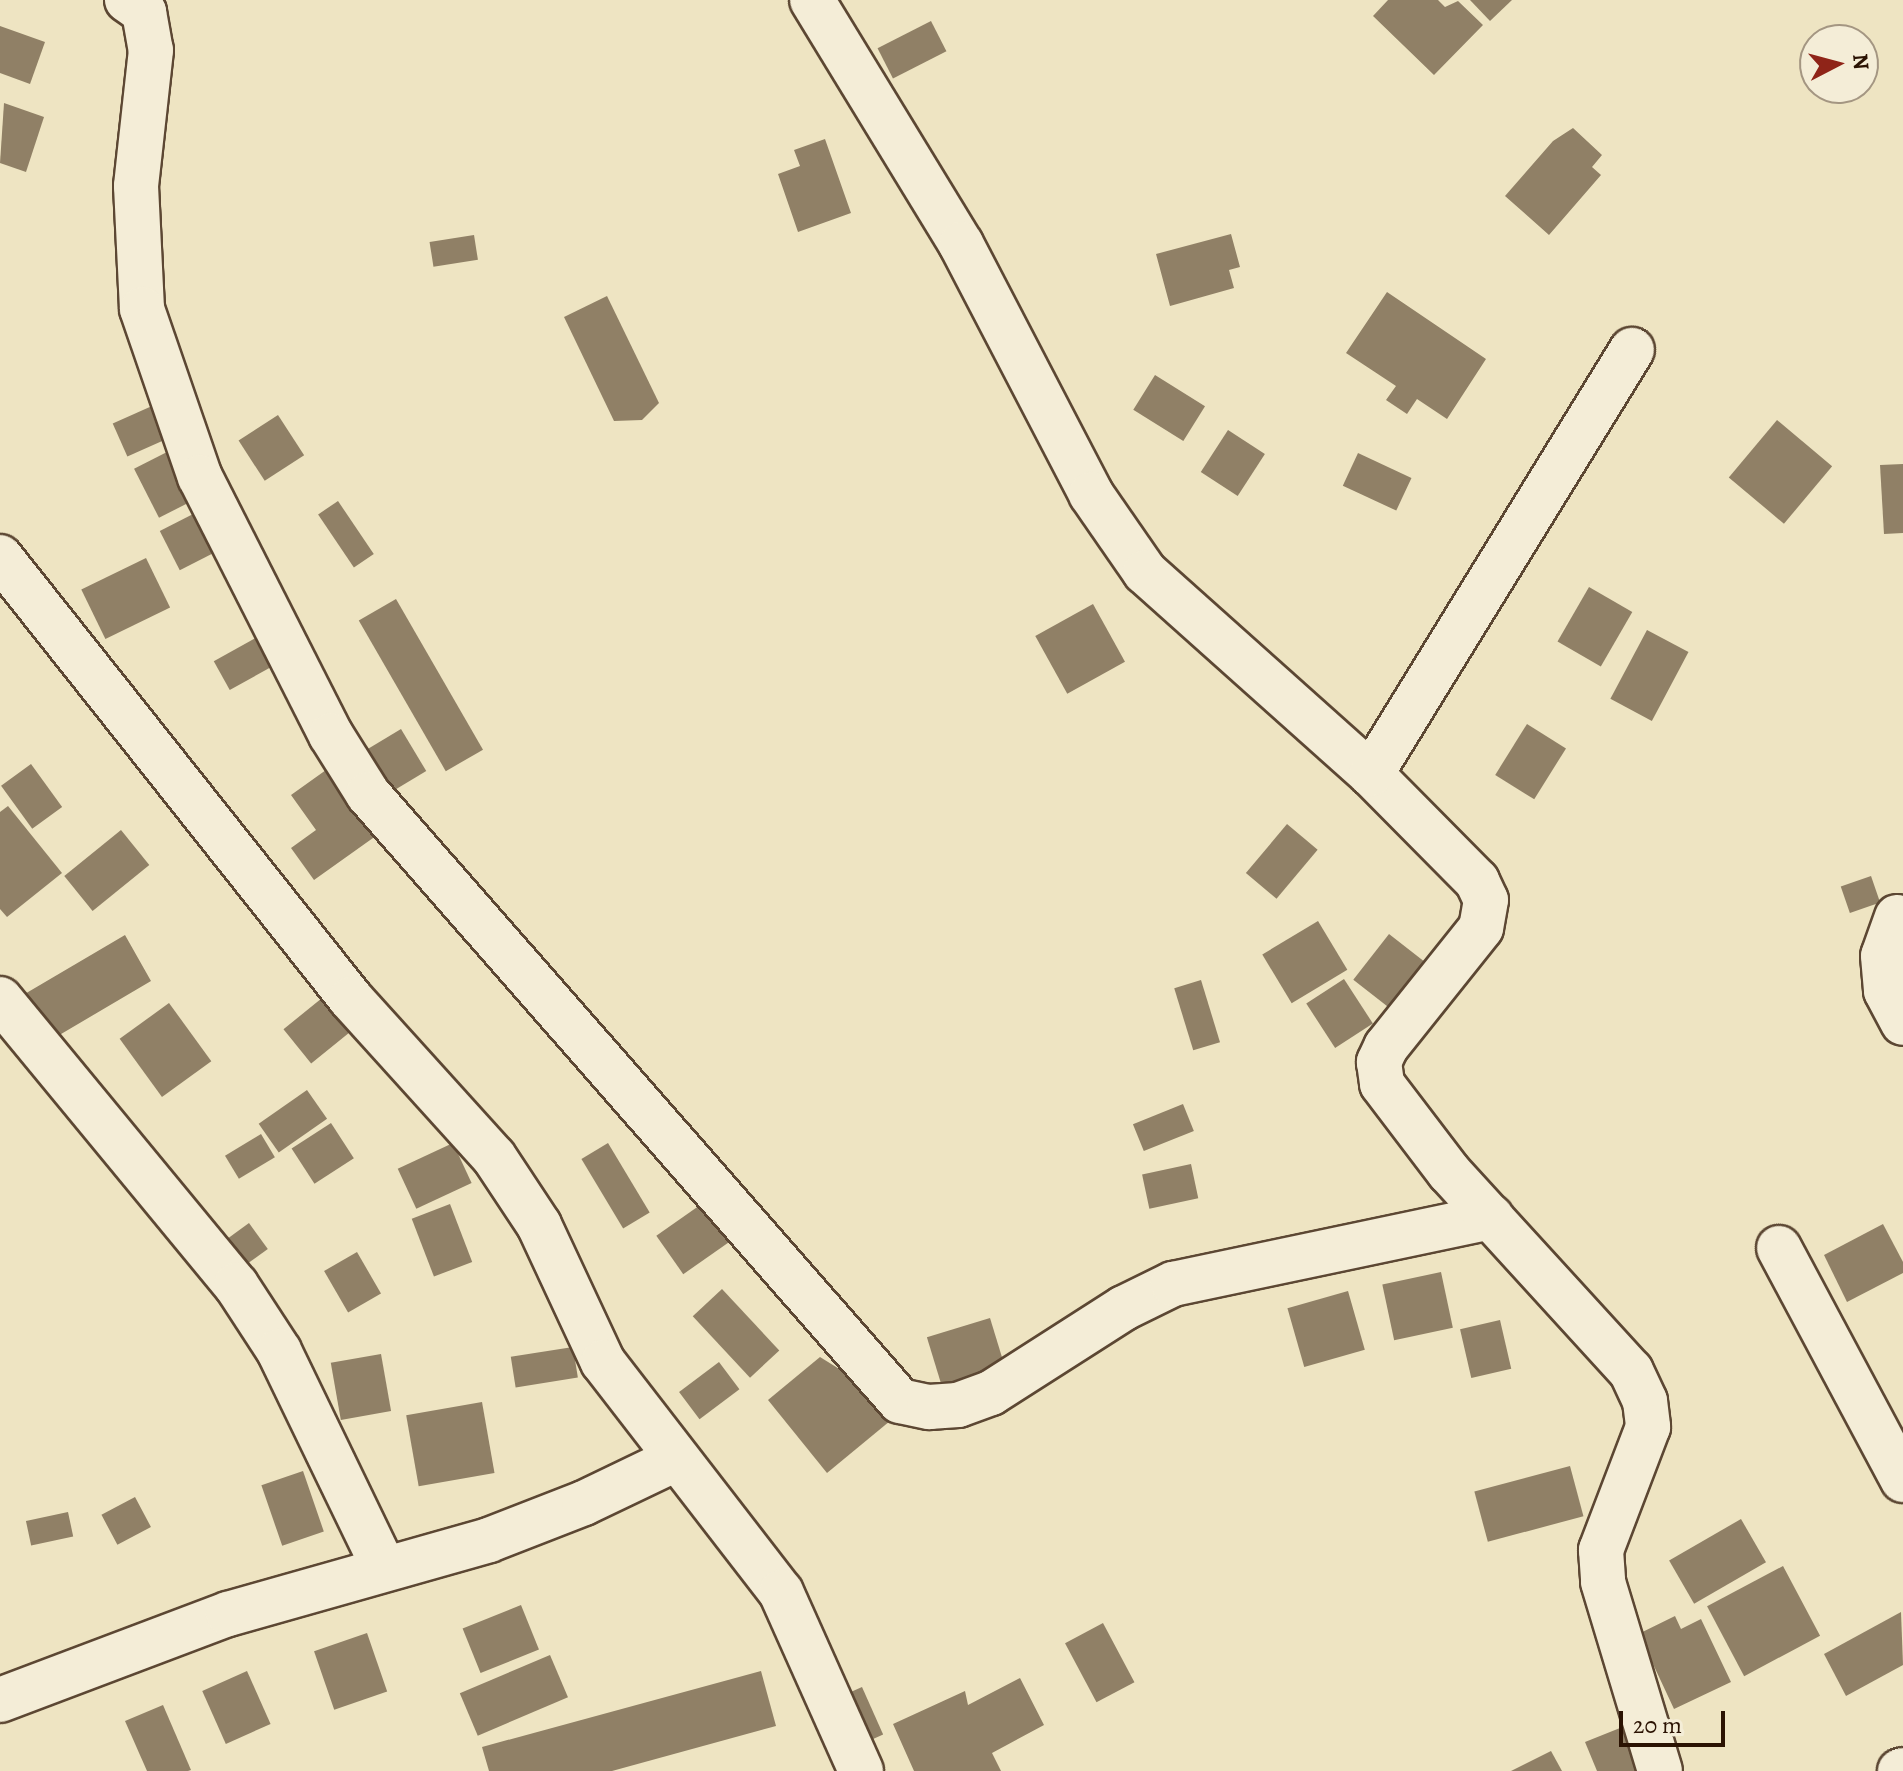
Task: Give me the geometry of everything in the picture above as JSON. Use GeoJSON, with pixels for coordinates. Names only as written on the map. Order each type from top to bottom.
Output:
{"type":"FeatureCollection","features":[{"type":"Feature","properties":{"kind":"street"},"geometry":{"type":"LineString","coordinates":[[127,0],[144,12],[151,50],[136,186],[142,309],[200,477],[331,735],[368,794],[900,1401],[929,1407],[991,1393],[1124,1308],[1173,1284],[1491,1217]]}},
{"type":"Feature","properties":{"kind":"street"},"geometry":{"type":"LineString","coordinates":[[812,0],[961,244],[1091,494],[1145,572],[1371,774],[1477,881],[1486,900],[1481,928],[1379,1062],[1382,1084],[1449,1172],[1631,1371],[1645,1401],[1648,1427],[1601,1550],[1603,1582],[1660,1771]]}},
{"type":"Feature","properties":{"kind":"street"},"geometry":{"type":"LineString","coordinates":[[1371,774],[1632,350]]}},
{"type":"Feature","properties":{"kind":"street"},"geometry":{"type":"LineString","coordinates":[[0,557],[351,999],[494,1157],[539,1225],[603,1362],[781,1592],[861,1771]]}},
{"type":"Feature","properties":{"kind":"street"},"geometry":{"type":"LineString","coordinates":[[1897,917],[1883,956],[1886,991],[1903,1023]]}},
{"type":"Feature","properties":{"kind":"street"},"geometry":{"type":"LineString","coordinates":[[0,999],[236,1285],[279,1351],[384,1568]]}},
{"type":"Feature","properties":{"kind":"street"},"geometry":{"type":"LineString","coordinates":[[1779,1248],[1903,1480]]}},
{"type":"Feature","properties":{"kind":"street"},"geometry":{"type":"LineString","coordinates":[[0,1700],[228,1614],[489,1540],[584,1503],[676,1459]]}},
{"type":"Feature","properties":{"kind":"building"},"geometry":{"type":"Polygon","coordinates":[[[1388,0],[1438,0],[1445,7],[1458,1],[1483,25],[1434,75],[1373,16],[1388,0]]]}},
{"type":"Feature","properties":{"kind":"building"},"geometry":{"type":"Polygon","coordinates":[[[1470,0],[1512,0],[1490,21],[1470,0]]]}},
{"type":"Feature","properties":{"kind":"building"},"geometry":{"type":"Polygon","coordinates":[[[931,21],[946,51],[893,79],[878,48],[931,21]]]}},
{"type":"Feature","properties":{"kind":"building"},"geometry":{"type":"Polygon","coordinates":[[[0,26],[45,42],[30,84],[0,73],[0,26]]]}},
{"type":"Feature","properties":{"kind":"building"},"geometry":{"type":"Polygon","coordinates":[[[4,103],[44,117],[26,172],[0,163],[4,103]]]}},
{"type":"Feature","properties":{"kind":"building"},"geometry":{"type":"Polygon","coordinates":[[[1573,128],[1602,155],[1592,167],[1601,175],[1549,235],[1505,196],[1553,141],[1573,128]]]}},
{"type":"Feature","properties":{"kind":"building"},"geometry":{"type":"Polygon","coordinates":[[[825,139],[851,213],[798,232],[778,174],[800,166],[794,150],[825,139]]]}},
{"type":"Feature","properties":{"kind":"building"},"geometry":{"type":"Polygon","coordinates":[[[1231,234],[1240,267],[1229,270],[1234,288],[1170,306],[1156,254],[1231,234]]]}},
{"type":"Feature","properties":{"kind":"building"},"geometry":{"type":"Polygon","coordinates":[[[474,235],[478,260],[433,267],[430,242],[474,235]]]}},
{"type":"Feature","properties":{"kind":"building"},"geometry":{"type":"Polygon","coordinates":[[[1387,292],[1486,359],[1447,419],[1417,399],[1407,414],[1386,400],[1396,386],[1346,353],[1387,292]]]}},
{"type":"Feature","properties":{"kind":"building"},"geometry":{"type":"Polygon","coordinates":[[[607,296],[659,403],[642,420],[614,421],[564,317],[607,296]]]}},
{"type":"Feature","properties":{"kind":"building"},"geometry":{"type":"Polygon","coordinates":[[[1155,375],[1205,406],[1183,441],[1133,410],[1155,375]]]}},
{"type":"Feature","properties":{"kind":"building"},"geometry":{"type":"Polygon","coordinates":[[[152,406],[167,439],[127,456],[113,423],[152,406]]]}},
{"type":"Feature","properties":{"kind":"building"},"geometry":{"type":"Polygon","coordinates":[[[278,415],[304,455],[265,481],[239,441],[278,415]]]}},
{"type":"Feature","properties":{"kind":"building"},"geometry":{"type":"Polygon","coordinates":[[[1777,420],[1832,466],[1784,524],[1729,477],[1777,420]]]}},
{"type":"Feature","properties":{"kind":"building"},"geometry":{"type":"Polygon","coordinates":[[[1228,430],[1265,454],[1238,496],[1201,472],[1228,430]]]}},
{"type":"Feature","properties":{"kind":"building"},"geometry":{"type":"Polygon","coordinates":[[[167,452],[192,501],[159,518],[134,469],[167,452]]]}},
{"type":"Feature","properties":{"kind":"building"},"geometry":{"type":"Polygon","coordinates":[[[1358,453],[1411,478],[1396,511],[1343,486],[1358,453]]]}},
{"type":"Feature","properties":{"kind":"building"},"geometry":{"type":"Polygon","coordinates":[[[1903,464],[1903,533],[1884,534],[1880,465],[1903,464]]]}},
{"type":"Feature","properties":{"kind":"building"},"geometry":{"type":"Polygon","coordinates":[[[338,501],[374,554],[354,567],[318,514],[338,501]]]}},
{"type":"Feature","properties":{"kind":"building"},"geometry":{"type":"Polygon","coordinates":[[[199,511],[219,550],[180,570],[160,531],[199,511]]]}},
{"type":"Feature","properties":{"kind":"building"},"geometry":{"type":"Polygon","coordinates":[[[146,558],[170,607],[105,639],[81,590],[146,558]]]}},
{"type":"Feature","properties":{"kind":"building"},"geometry":{"type":"Polygon","coordinates":[[[1589,587],[1632,612],[1601,667],[1558,642],[1589,587]]]}},
{"type":"Feature","properties":{"kind":"building"},"geometry":{"type":"Polygon","coordinates":[[[396,599],[483,750],[446,771],[359,620],[396,599]]]}},
{"type":"Feature","properties":{"kind":"building"},"geometry":{"type":"Polygon","coordinates":[[[1093,604],[1125,662],[1067,694],[1035,636],[1093,604]]]}},
{"type":"Feature","properties":{"kind":"building"},"geometry":{"type":"Polygon","coordinates":[[[1647,630],[1688,652],[1652,721],[1610,699],[1647,630]]]}},
{"type":"Feature","properties":{"kind":"building"},"geometry":{"type":"Polygon","coordinates":[[[261,635],[277,664],[230,690],[214,661],[261,635]]]}},
{"type":"Feature","properties":{"kind":"building"},"geometry":{"type":"Polygon","coordinates":[[[1527,724],[1566,748],[1534,799],[1495,775],[1527,724]]]}},
{"type":"Feature","properties":{"kind":"building"},"geometry":{"type":"Polygon","coordinates":[[[401,729],[426,771],[385,796],[360,754],[401,729]]]}},
{"type":"Feature","properties":{"kind":"building"},"geometry":{"type":"Polygon","coordinates":[[[31,764],[62,807],[32,829],[1,786],[31,764]]]}},
{"type":"Feature","properties":{"kind":"building"},"geometry":{"type":"Polygon","coordinates":[[[333,765],[380,833],[314,880],[291,848],[316,830],[291,795],[333,765]]]}},
{"type":"Feature","properties":{"kind":"building"},"geometry":{"type":"Polygon","coordinates":[[[8,806],[62,873],[7,917],[0,909],[0,812],[8,806]]]}},
{"type":"Feature","properties":{"kind":"building"},"geometry":{"type":"Polygon","coordinates":[[[1287,824],[1318,850],[1277,899],[1246,873],[1287,824]]]}},
{"type":"Feature","properties":{"kind":"building"},"geometry":{"type":"Polygon","coordinates":[[[121,830],[149,865],[93,911],[64,876],[121,830]]]}},
{"type":"Feature","properties":{"kind":"building"},"geometry":{"type":"Polygon","coordinates":[[[1871,876],[1880,902],[1850,913],[1841,886],[1871,876]]]}},
{"type":"Feature","properties":{"kind":"building"},"geometry":{"type":"Polygon","coordinates":[[[1318,921],[1347,970],[1292,1003],[1262,954],[1318,921]]]}},
{"type":"Feature","properties":{"kind":"building"},"geometry":{"type":"Polygon","coordinates":[[[1389,934],[1427,964],[1391,1009],[1353,980],[1389,934]]]}},
{"type":"Feature","properties":{"kind":"building"},"geometry":{"type":"Polygon","coordinates":[[[125,935],[151,981],[56,1037],[41,1012],[18,1026],[6,1005],[125,935]]]}},
{"type":"Feature","properties":{"kind":"building"},"geometry":{"type":"Polygon","coordinates":[[[1344,979],[1373,1023],[1335,1048],[1306,1004],[1344,979]]]}},
{"type":"Feature","properties":{"kind":"building"},"geometry":{"type":"Polygon","coordinates":[[[1201,980],[1220,1042],[1193,1050],[1174,988],[1201,980]]]}},
{"type":"Feature","properties":{"kind":"building"},"geometry":{"type":"Polygon","coordinates":[[[327,994],[355,1028],[311,1063],[283,1029],[327,994]]]}},
{"type":"Feature","properties":{"kind":"building"},"geometry":{"type":"Polygon","coordinates":[[[169,1003],[211,1061],[162,1097],[120,1039],[169,1003]]]}},
{"type":"Feature","properties":{"kind":"building"},"geometry":{"type":"Polygon","coordinates":[[[307,1090],[327,1119],[279,1153],[259,1124],[307,1090]]]}},
{"type":"Feature","properties":{"kind":"building"},"geometry":{"type":"Polygon","coordinates":[[[1183,1104],[1194,1131],[1144,1151],[1133,1124],[1183,1104]]]}},
{"type":"Feature","properties":{"kind":"building"},"geometry":{"type":"Polygon","coordinates":[[[331,1123],[354,1158],[314,1184],[292,1149],[331,1123]]]}},
{"type":"Feature","properties":{"kind":"building"},"geometry":{"type":"Polygon","coordinates":[[[261,1134],[275,1157],[239,1179],[225,1156],[261,1134]]]}},
{"type":"Feature","properties":{"kind":"building"},"geometry":{"type":"Polygon","coordinates":[[[453,1143],[472,1183],[416,1209],[398,1169],[453,1143]]]}},
{"type":"Feature","properties":{"kind":"building"},"geometry":{"type":"Polygon","coordinates":[[[608,1143],[650,1212],[623,1228],[581,1159],[608,1143]]]}},
{"type":"Feature","properties":{"kind":"building"},"geometry":{"type":"Polygon","coordinates":[[[1191,1164],[1198,1198],[1149,1209],[1142,1174],[1191,1164]]]}},
{"type":"Feature","properties":{"kind":"building"},"geometry":{"type":"Polygon","coordinates":[[[703,1203],[730,1242],[683,1274],[656,1236],[703,1203]]]}},
{"type":"Feature","properties":{"kind":"building"},"geometry":{"type":"Polygon","coordinates":[[[450,1204],[472,1262],[434,1277],[412,1219],[450,1204]]]}},
{"type":"Feature","properties":{"kind":"building"},"geometry":{"type":"Polygon","coordinates":[[[249,1223],[268,1249],[236,1272],[217,1246],[249,1223]]]}},
{"type":"Feature","properties":{"kind":"building"},"geometry":{"type":"Polygon","coordinates":[[[1883,1224],[1903,1262],[1903,1273],[1847,1302],[1824,1255],[1883,1224]]]}},
{"type":"Feature","properties":{"kind":"building"},"geometry":{"type":"Polygon","coordinates":[[[357,1252],[381,1294],[348,1313],[324,1271],[357,1252]]]}},
{"type":"Feature","properties":{"kind":"building"},"geometry":{"type":"Polygon","coordinates":[[[1441,1272],[1453,1328],[1394,1340],[1382,1284],[1441,1272]]]}},
{"type":"Feature","properties":{"kind":"building"},"geometry":{"type":"Polygon","coordinates":[[[722,1289],[779,1350],[750,1378],[693,1316],[722,1289]]]}},
{"type":"Feature","properties":{"kind":"building"},"geometry":{"type":"Polygon","coordinates":[[[1348,1291],[1365,1350],[1304,1367],[1287,1308],[1348,1291]]]}},
{"type":"Feature","properties":{"kind":"building"},"geometry":{"type":"Polygon","coordinates":[[[990,1318],[1007,1373],[944,1392],[927,1337],[990,1318]]]}},
{"type":"Feature","properties":{"kind":"building"},"geometry":{"type":"Polygon","coordinates":[[[1500,1320],[1511,1369],[1471,1378],[1460,1329],[1500,1320]]]}},
{"type":"Feature","properties":{"kind":"building"},"geometry":{"type":"Polygon","coordinates":[[[573,1347],[578,1378],[516,1387],[511,1357],[573,1347]]]}},
{"type":"Feature","properties":{"kind":"building"},"geometry":{"type":"Polygon","coordinates":[[[381,1354],[391,1411],[341,1420],[331,1363],[381,1354]]]}},
{"type":"Feature","properties":{"kind":"building"},"geometry":{"type":"Polygon","coordinates":[[[820,1357],[857,1380],[890,1421],[827,1473],[768,1400],[820,1357]]]}},
{"type":"Feature","properties":{"kind":"building"},"geometry":{"type":"Polygon","coordinates":[[[719,1362],[739,1389],[700,1419],[679,1392],[719,1362]]]}},
{"type":"Feature","properties":{"kind":"building"},"geometry":{"type":"Polygon","coordinates":[[[482,1402],[495,1473],[419,1486],[406,1415],[482,1402]]]}},
{"type":"Feature","properties":{"kind":"building"},"geometry":{"type":"Polygon","coordinates":[[[1570,1466],[1583,1516],[1488,1542],[1474,1492],[1570,1466]]]}},
{"type":"Feature","properties":{"kind":"building"},"geometry":{"type":"Polygon","coordinates":[[[303,1471],[324,1532],[282,1546],[261,1485],[303,1471]]]}},
{"type":"Feature","properties":{"kind":"building"},"geometry":{"type":"Polygon","coordinates":[[[135,1497],[151,1527],[117,1545],[101,1515],[135,1497]]]}},
{"type":"Feature","properties":{"kind":"building"},"geometry":{"type":"Polygon","coordinates":[[[68,1512],[73,1536],[31,1545],[26,1521],[68,1512]]]}},
{"type":"Feature","properties":{"kind":"building"},"geometry":{"type":"Polygon","coordinates":[[[1741,1519],[1766,1562],[1694,1604],[1669,1560],[1741,1519]]]}},
{"type":"Feature","properties":{"kind":"building"},"geometry":{"type":"Polygon","coordinates":[[[1783,1566],[1820,1636],[1744,1676],[1707,1606],[1783,1566]]]}},
{"type":"Feature","properties":{"kind":"building"},"geometry":{"type":"Polygon","coordinates":[[[521,1605],[539,1650],[481,1673],[463,1629],[521,1605]]]}},
{"type":"Feature","properties":{"kind":"building"},"geometry":{"type":"Polygon","coordinates":[[[1901,1612],[1903,1665],[1846,1696],[1824,1654],[1901,1612]]]}},
{"type":"Feature","properties":{"kind":"building"},"geometry":{"type":"Polygon","coordinates":[[[1675,1616],[1681,1629],[1701,1619],[1731,1682],[1674,1709],[1653,1664],[1634,1673],[1620,1643],[1675,1616]]]}},
{"type":"Feature","properties":{"kind":"building"},"geometry":{"type":"Polygon","coordinates":[[[1103,1623],[1134,1682],[1096,1702],[1065,1643],[1103,1623]]]}},
{"type":"Feature","properties":{"kind":"building"},"geometry":{"type":"Polygon","coordinates":[[[367,1633],[387,1692],[334,1710],[314,1651],[367,1633]]]}},
{"type":"Feature","properties":{"kind":"building"},"geometry":{"type":"Polygon","coordinates":[[[550,1655],[568,1697],[478,1736],[460,1693],[550,1655]]]}},
{"type":"Feature","properties":{"kind":"building"},"geometry":{"type":"Polygon","coordinates":[[[247,1671],[271,1724],[226,1744],[202,1691],[247,1671]]]}},
{"type":"Feature","properties":{"kind":"building"},"geometry":{"type":"Polygon","coordinates":[[[761,1671],[776,1726],[612,1771],[489,1771],[482,1747],[761,1671]]]}},
{"type":"Feature","properties":{"kind":"building"},"geometry":{"type":"Polygon","coordinates":[[[1020,1678],[1044,1725],[992,1753],[1001,1771],[914,1771],[893,1724],[965,1691],[968,1705],[1020,1678]]]}},
{"type":"Feature","properties":{"kind":"building"},"geometry":{"type":"Polygon","coordinates":[[[862,1687],[883,1735],[866,1742],[845,1695],[862,1687]]]}},
{"type":"Feature","properties":{"kind":"building"},"geometry":{"type":"Polygon","coordinates":[[[163,1705],[191,1770],[147,1771],[125,1721],[163,1705]]]}},
{"type":"Feature","properties":{"kind":"building"},"geometry":{"type":"Polygon","coordinates":[[[1625,1726],[1643,1771],[1597,1771],[1585,1742],[1625,1726]]]}},
{"type":"Feature","properties":{"kind":"building"},"geometry":{"type":"Polygon","coordinates":[[[1551,1751],[1562,1771],[1511,1771],[1551,1751]]]}}]}
